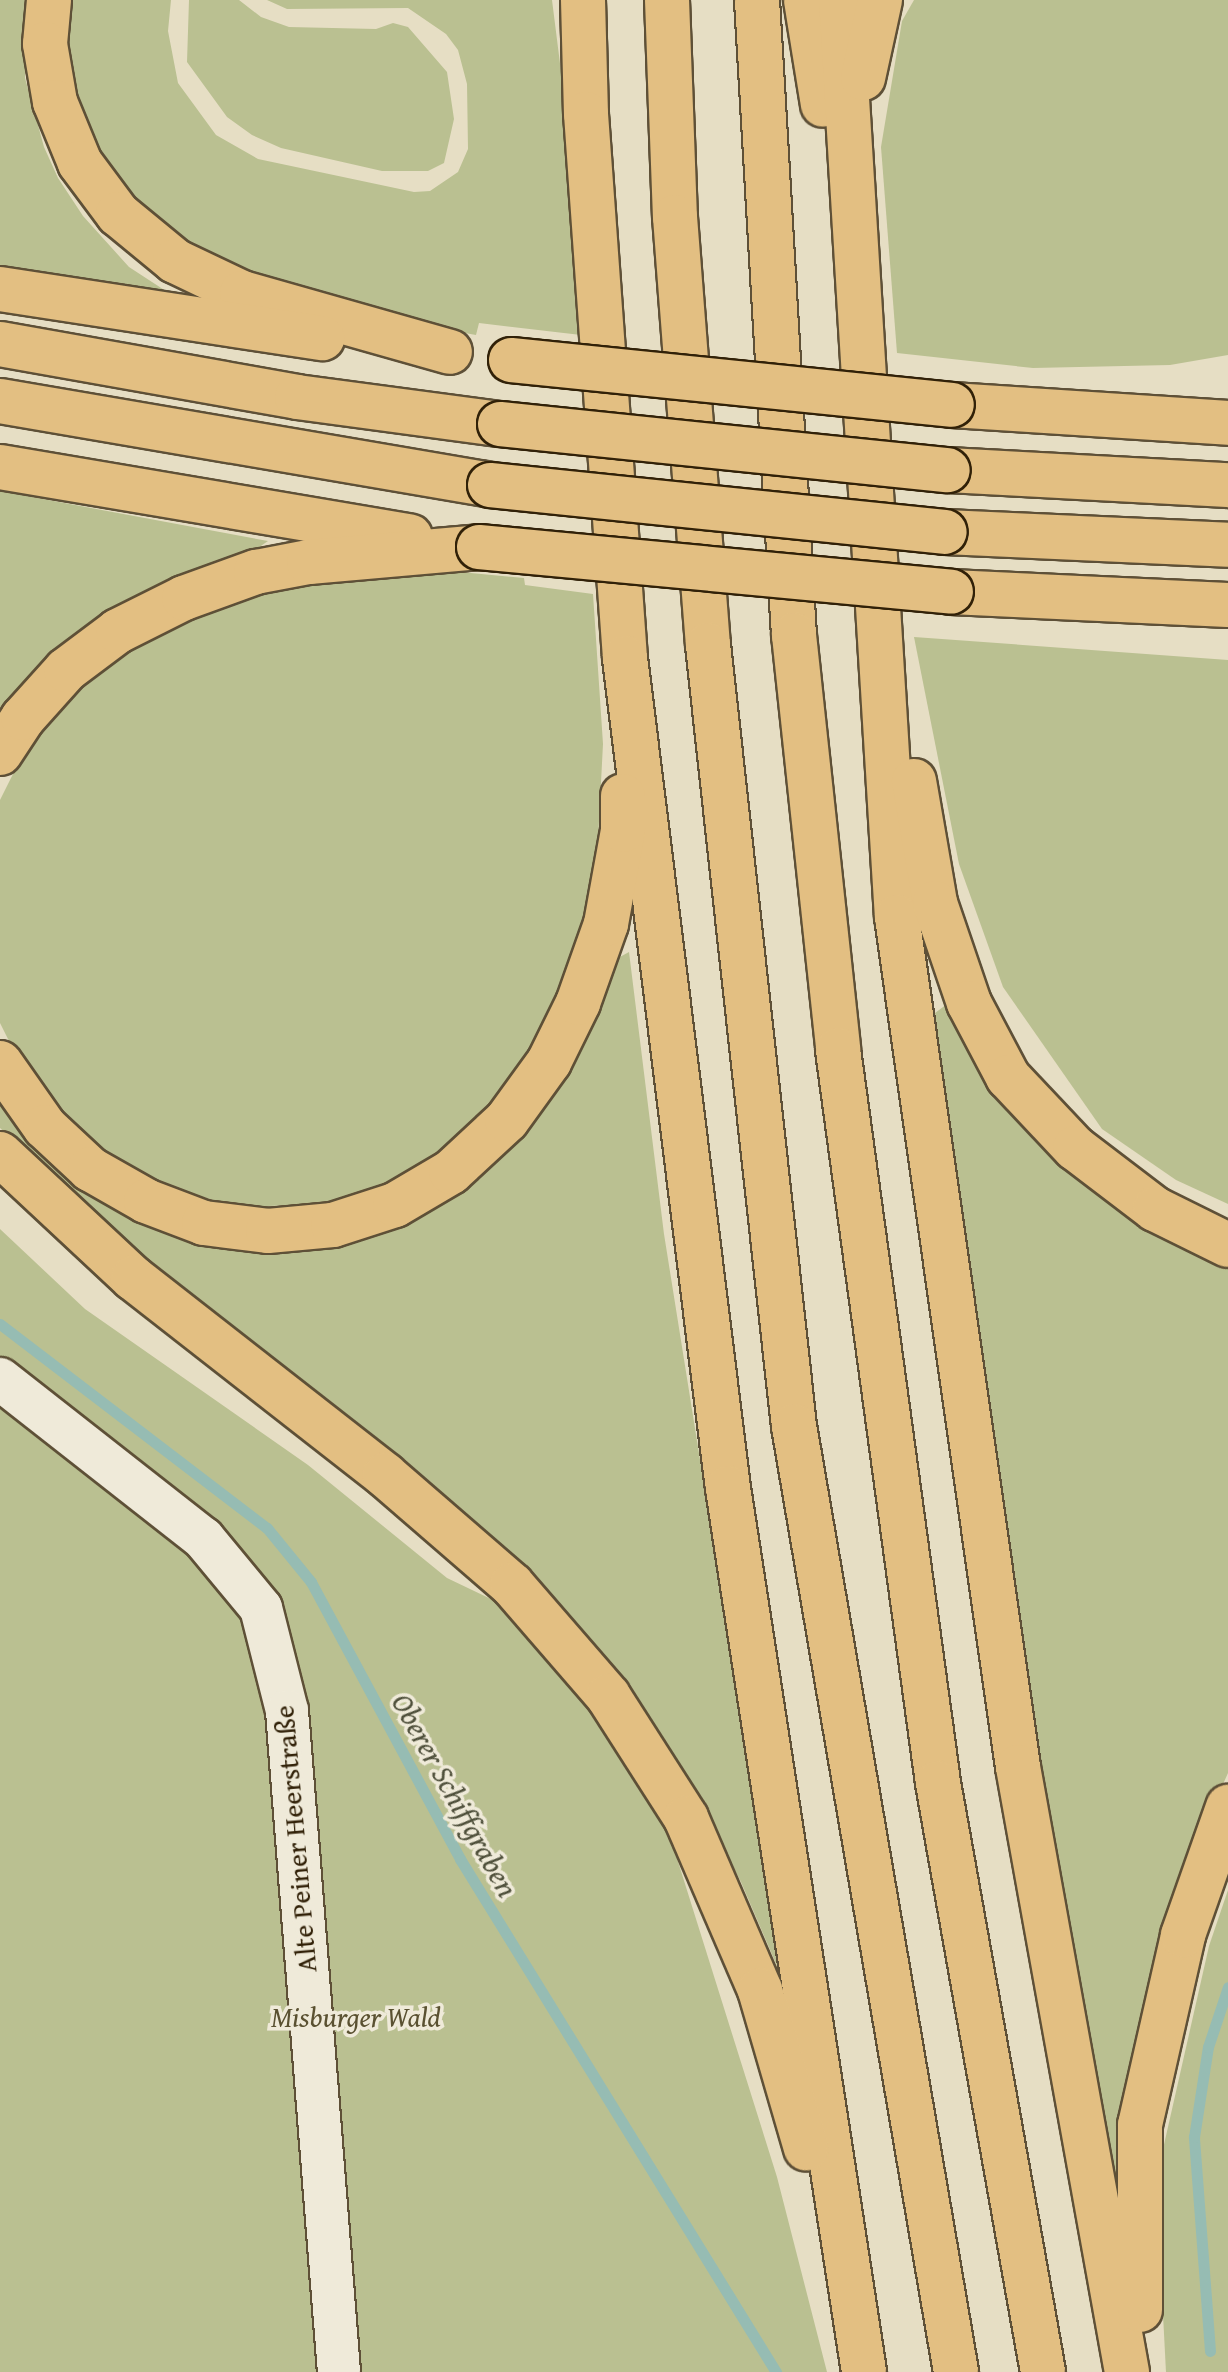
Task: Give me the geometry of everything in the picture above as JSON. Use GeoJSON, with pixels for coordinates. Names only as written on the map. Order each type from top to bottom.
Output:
{"type":"FeatureCollection","features":[{"type":"Feature","properties":{"kind":"highway"},"geometry":{"type":"LineString","coordinates":[[49,0],[45,44],[55,102],[80,163],[118,214],[175,261],[242,293],[450,352]]}},
{"type":"Feature","properties":{"kind":"highway"},"geometry":{"type":"LineString","coordinates":[[569,0],[586,114]]}},
{"type":"Feature","properties":{"kind":"highway"},"geometry":{"type":"LineString","coordinates":[[583,0],[586,114],[625,658],[728,1488],[864,2372]]}},
{"type":"Feature","properties":{"kind":"highway"},"geometry":{"type":"LineString","coordinates":[[667,0],[675,217],[708,645],[794,1426],[956,2372]]}},
{"type":"Feature","properties":{"kind":"highway"},"geometry":{"type":"LineString","coordinates":[[757,0],[794,635],[838,1050],[938,1783],[1043,2372]]}},
{"type":"Feature","properties":{"kind":"highway"},"geometry":{"type":"LineString","coordinates":[[806,0],[866,372]]}},
{"type":"Feature","properties":{"kind":"highway"},"geometry":{"type":"LineString","coordinates":[[841,0],[852,135],[897,917],[1018,1767],[1127,2372]]}},
{"type":"Feature","properties":{"kind":"highway"},"geometry":{"type":"LineString","coordinates":[[852,135],[880,0]]}},
{"type":"Feature","properties":{"kind":"highway"},"geometry":{"type":"LineString","coordinates":[[0,289],[259,331],[511,360],[952,405],[1228,423]]}},
{"type":"Feature","properties":{"kind":"highway"},"geometry":{"type":"LineString","coordinates":[[0,344],[297,397],[500,424],[948,470],[1228,485]]}},
{"type":"Feature","properties":{"kind":"highway"},"geometry":{"type":"LineString","coordinates":[[1030,408],[1228,397]]}},
{"type":"Feature","properties":{"kind":"highway"},"geometry":{"type":"LineString","coordinates":[[0,401],[490,485],[945,532],[1228,545]]}},
{"type":"Feature","properties":{"kind":"highway"},"geometry":{"type":"LineString","coordinates":[[0,467],[479,547],[951,592],[1228,605]]}},
{"type":"Feature","properties":{"kind":"highway"},"geometry":{"type":"LineString","coordinates":[[0,753],[23,718],[66,670],[118,631],[184,598],[256,572],[309,562],[479,547]]}},
{"type":"Feature","properties":{"kind":"highway"},"geometry":{"type":"LineString","coordinates":[[882,630],[935,903],[969,1003],[1008,1077],[1075,1148],[1155,1209],[1228,1245]]}},
{"type":"Feature","properties":{"kind":"highway"},"geometry":{"type":"LineString","coordinates":[[0,1063],[45,1127],[90,1169],[146,1201],[204,1223],[268,1231],[333,1225],[395,1205],[451,1172],[507,1120],[549,1062],[578,1003],[606,924],[623,830],[625,658]]}},
{"type":"Feature","properties":{"kind":"highway"},"geometry":{"type":"LineString","coordinates":[[0,1154],[133,1278],[385,1475],[512,1585],[608,1696],[686,1818],[760,1990],[864,2372]]}},
{"type":"Feature","properties":{"kind":"highway"},"geometry":{"type":"LineString","coordinates":[[1143,2372],[1136,2241],[1140,2125],[1183,1935],[1228,1807]]}},
{"type":"Feature","properties":{"kind":"street","name":"Alte Peiner Heerstraße"},"geometry":{"type":"LineString","coordinates":[[0,1379],[203,1538],[261,1608],[287,1711],[339,2372]]}},
{"type":"Feature","properties":{"kind":"green space"},"geometry":{"type":"Polygon","coordinates":[[[0,0],[25,0],[25,78],[44,147],[58,178],[83,216],[129,267],[175,297],[0,267],[0,0]]]}},
{"type":"Feature","properties":{"kind":"green space"},"geometry":{"type":"Polygon","coordinates":[[[64,0],[171,0],[168,31],[178,83],[216,135],[258,159],[414,192],[430,191],[458,172],[468,149],[467,84],[458,50],[446,34],[408,8],[287,9],[267,0],[552,0],[567,119],[581,335],[479,323],[476,335],[297,303],[194,261],[103,172],[66,80],[64,0]]]}},
{"type":"Feature","properties":{"kind":"green space"},"geometry":{"type":"Polygon","coordinates":[[[189,0],[239,0],[261,17],[289,27],[376,29],[393,23],[408,27],[447,72],[454,119],[444,163],[428,171],[382,171],[281,148],[252,135],[227,117],[187,62],[189,0]]]}},
{"type":"Feature","properties":{"kind":"green space"},"geometry":{"type":"Polygon","coordinates":[[[914,0],[1228,0],[1228,355],[1170,365],[1033,368],[897,353],[881,147],[902,21],[914,0]]]}},
{"type":"Feature","properties":{"kind":"green space"},"geometry":{"type":"Polygon","coordinates":[[[0,491],[268,541],[0,726],[0,491]]]}},
{"type":"Feature","properties":{"kind":"green space"},"geometry":{"type":"Polygon","coordinates":[[[450,571],[524,578],[525,585],[593,594],[603,744],[596,879],[553,1021],[504,1097],[439,1157],[362,1195],[324,1204],[237,1207],[158,1184],[117,1163],[79,1134],[22,1067],[0,1023],[0,800],[26,748],[54,712],[125,653],[229,603],[281,586],[450,571]]]}},
{"type":"Feature","properties":{"kind":"green space"},"geometry":{"type":"Polygon","coordinates":[[[914,637],[1228,660],[1228,1204],[1176,1180],[1102,1129],[1003,987],[959,864],[914,637]]]}},
{"type":"Feature","properties":{"kind":"green space"},"geometry":{"type":"Polygon","coordinates":[[[629,952],[664,1234],[783,1980],[741,1882],[686,1774],[633,1694],[531,1573],[374,1437],[233,1333],[131,1248],[0,1128],[0,1102],[18,1126],[261,1246],[533,1121],[583,1046],[618,958],[629,952]]]}},
{"type":"Feature","properties":{"kind":"green space"},"geometry":{"type":"Polygon","coordinates":[[[947,1004],[1228,1266],[1228,1773],[1203,1829],[1122,2238],[1002,1565],[935,1013],[947,1004]]]}},
{"type":"Feature","properties":{"kind":"green space","name":"Misburger Wald"},"geometry":{"type":"Polygon","coordinates":[[[0,1229],[85,1309],[308,1465],[447,1578],[493,1600],[594,1708],[664,1817],[777,2177],[827,2372],[0,2372],[0,1229]]]}},
{"type":"Feature","properties":{"kind":"green space"},"geometry":{"type":"Polygon","coordinates":[[[1228,1890],[1228,2372],[1166,2372],[1156,2180],[1209,1946],[1228,1890]]]}},
{"type":"Feature","properties":{"kind":"waterway","name":"Oberer Schiffgraben"},"geometry":{"type":"LineString","coordinates":[[0,1324],[267,1528],[311,1582],[460,1859],[776,2372]]}},
{"type":"Feature","properties":{"kind":"waterway","name":"Oberer Schiffgraben"},"geometry":{"type":"LineString","coordinates":[[1210,2351],[1194,2137],[1208,2047],[1228,1987]]}}]}
